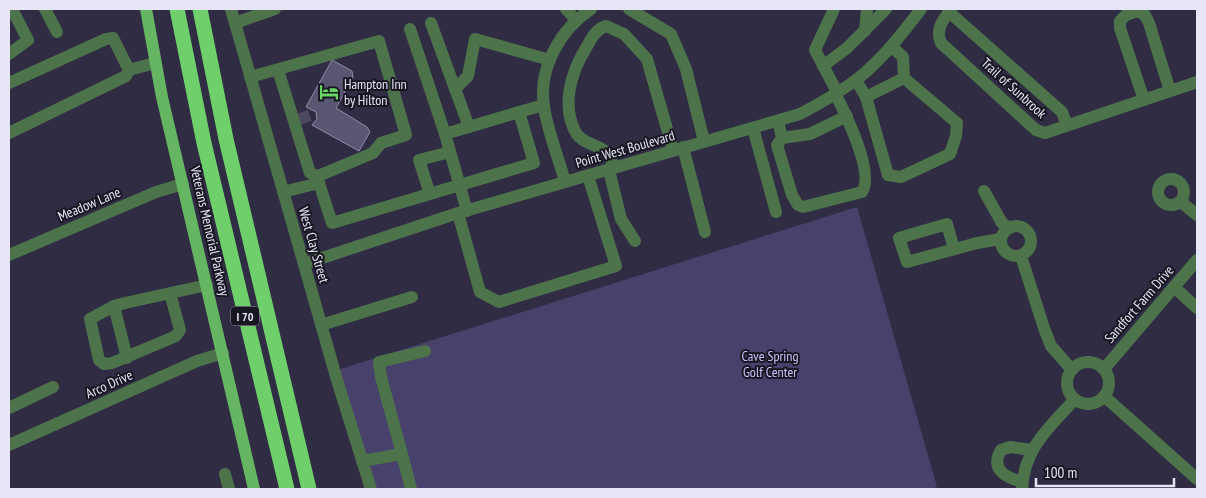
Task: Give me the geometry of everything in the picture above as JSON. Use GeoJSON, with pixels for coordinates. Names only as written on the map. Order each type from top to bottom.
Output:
{"type":"FeatureCollection","features":[{"type":"Feature","properties":{"kind":"highway","name":"I 70"},"geometry":{"type":"LineString","coordinates":[[177,9],[204,143],[287,489]]}},
{"type":"Feature","properties":{"kind":"highway","name":"I 70"},"geometry":{"type":"LineString","coordinates":[[200,9],[228,148],[310,489]]}},
{"type":"Feature","properties":{"kind":"main road","name":"Veterans Memorial Parkway"},"geometry":{"type":"LineString","coordinates":[[146,9],[162,97],[254,489]]}},
{"type":"Feature","properties":{"kind":"street"},"geometry":{"type":"LineString","coordinates":[[9,54],[28,40],[12,9]]}},
{"type":"Feature","properties":{"kind":"street"},"geometry":{"type":"LineString","coordinates":[[45,9],[57,32]]}},
{"type":"Feature","properties":{"kind":"street","name":"West Clay Street"},"geometry":{"type":"LineString","coordinates":[[231,9],[321,325],[371,489]]}},
{"type":"Feature","properties":{"kind":"street"},"geometry":{"type":"LineString","coordinates":[[234,23],[276,9]]}},
{"type":"Feature","properties":{"kind":"street"},"geometry":{"type":"LineString","coordinates":[[566,9],[584,14],[602,27],[624,34],[647,59],[705,232]]}},
{"type":"Feature","properties":{"kind":"street"},"geometry":{"type":"LineString","coordinates":[[629,9],[671,34],[686,69],[704,142]]}},
{"type":"Feature","properties":{"kind":"street"},"geometry":{"type":"LineString","coordinates":[[834,9],[815,50],[852,126],[865,168],[865,188],[862,192],[803,207],[798,205],[792,195],[777,145],[782,138],[810,134],[847,116]]}},
{"type":"Feature","properties":{"kind":"street"},"geometry":{"type":"LineString","coordinates":[[865,31],[866,9]]}},
{"type":"Feature","properties":{"kind":"street"},"geometry":{"type":"LineString","coordinates":[[823,66],[847,48],[886,9]]}},
{"type":"Feature","properties":{"kind":"street","name":"Point West Boulevard"},"geometry":{"type":"LineString","coordinates":[[304,264],[462,212],[800,114],[856,80],[891,46],[921,9]]}},
{"type":"Feature","properties":{"kind":"street"},"geometry":{"type":"LineString","coordinates":[[950,10],[1062,112],[1067,125]]}},
{"type":"Feature","properties":{"kind":"street","name":"Trail of Sunbrook"},"geometry":{"type":"LineString","coordinates":[[950,10],[938,30],[941,43],[1036,130],[1045,133],[1197,82]]}},
{"type":"Feature","properties":{"kind":"street"},"geometry":{"type":"LineString","coordinates":[[1144,100],[1120,28],[1120,21],[1126,15],[1136,12],[1145,15],[1170,91]]}},
{"type":"Feature","properties":{"kind":"street"},"geometry":{"type":"LineString","coordinates":[[565,181],[544,106],[544,88],[550,60],[557,44],[584,14]]}},
{"type":"Feature","properties":{"kind":"street"},"geometry":{"type":"LineString","coordinates":[[431,23],[469,127]]}},
{"type":"Feature","properties":{"kind":"street"},"geometry":{"type":"LineString","coordinates":[[602,27],[577,62],[574,70],[569,92],[570,115],[576,134],[586,143],[604,150],[610,157],[621,220],[635,241]]}},
{"type":"Feature","properties":{"kind":"street"},"geometry":{"type":"LineString","coordinates":[[410,29],[445,134],[459,185],[462,212],[480,292],[499,302],[616,266],[588,176]]}},
{"type":"Feature","properties":{"kind":"street"},"geometry":{"type":"LineString","coordinates":[[9,83],[106,38],[112,38],[129,70]]}},
{"type":"Feature","properties":{"kind":"street"},"geometry":{"type":"LineString","coordinates":[[455,89],[468,76],[474,39],[550,60]]}},
{"type":"Feature","properties":{"kind":"street"},"geometry":{"type":"LineString","coordinates":[[250,77],[379,41],[406,135],[380,143],[373,153],[318,180],[283,192]]}},
{"type":"Feature","properties":{"kind":"street"},"geometry":{"type":"LineString","coordinates":[[856,80],[866,97],[888,175],[900,177],[950,154],[958,123],[904,78],[903,57],[891,46]]}},
{"type":"Feature","properties":{"kind":"street"},"geometry":{"type":"LineString","coordinates":[[9,133],[126,76],[129,70],[155,63]]}},
{"type":"Feature","properties":{"kind":"street"},"geometry":{"type":"LineString","coordinates":[[278,70],[310,173],[318,180],[332,222],[534,163],[518,112]]}},
{"type":"Feature","properties":{"kind":"street"},"geometry":{"type":"LineString","coordinates":[[866,97],[904,78]]}},
{"type":"Feature","properties":{"kind":"street"},"geometry":{"type":"LineString","coordinates":[[289,103],[304,117],[300,140]]}},
{"type":"Feature","properties":{"kind":"street"},"geometry":{"type":"LineString","coordinates":[[445,134],[544,106]]}},
{"type":"Feature","properties":{"kind":"street"},"geometry":{"type":"LineString","coordinates":[[778,121],[782,138]]}},
{"type":"Feature","properties":{"kind":"street"},"geometry":{"type":"LineString","coordinates":[[753,128],[776,212]]}},
{"type":"Feature","properties":{"kind":"street"},"geometry":{"type":"LineString","coordinates":[[430,194],[419,160],[450,152]]}},
{"type":"Feature","properties":{"kind":"street","name":"Meadow Lane"},"geometry":{"type":"LineString","coordinates":[[9,255],[156,192],[183,184]]}},
{"type":"Feature","properties":{"kind":"street"},"geometry":{"type":"LineString","coordinates":[[984,191],[1002,223],[1010,228]]}},
{"type":"Feature","properties":{"kind":"street"},"geometry":{"type":"LineString","coordinates":[[1181,202],[1197,215]]}},
{"type":"Feature","properties":{"kind":"street"},"geometry":{"type":"LineString","coordinates":[[1019,226],[1028,232],[1031,245],[1021,256],[1016,256],[1007,253],[1001,240],[1006,231],[1019,226]]}},
{"type":"Feature","properties":{"kind":"street"},"geometry":{"type":"LineString","coordinates":[[954,249],[1001,240]]}},
{"type":"Feature","properties":{"kind":"street"},"geometry":{"type":"LineString","coordinates":[[1021,256],[1051,346],[1072,370]]}},
{"type":"Feature","properties":{"kind":"street","name":"Sandfort Farm Drive"},"geometry":{"type":"LineString","coordinates":[[1104,368],[1197,260]]}},
{"type":"Feature","properties":{"kind":"street"},"geometry":{"type":"LineString","coordinates":[[170,293],[180,330],[176,336],[127,358],[104,364],[99,360],[90,319],[114,306],[170,293],[207,285]]}},
{"type":"Feature","properties":{"kind":"street"},"geometry":{"type":"LineString","coordinates":[[1174,287],[1197,308]]}},
{"type":"Feature","properties":{"kind":"street"},"geometry":{"type":"LineString","coordinates":[[321,325],[412,297]]}},
{"type":"Feature","properties":{"kind":"street"},"geometry":{"type":"LineString","coordinates":[[114,306],[127,358]]}},
{"type":"Feature","properties":{"kind":"street"},"geometry":{"type":"LineString","coordinates":[[411,489],[381,377],[380,362],[425,351]]}},
{"type":"Feature","properties":{"kind":"street","name":"Arco Drive"},"geometry":{"type":"LineString","coordinates":[[9,445],[197,361],[223,353]]}},
{"type":"Feature","properties":{"kind":"street"},"geometry":{"type":"LineString","coordinates":[[1087,362],[1104,368],[1109,379],[1109,385],[1100,401],[1087,404],[1075,399],[1070,394],[1067,382],[1072,370],[1081,363],[1087,362]]}},
{"type":"Feature","properties":{"kind":"street"},"geometry":{"type":"LineString","coordinates":[[9,408],[53,387]]}},
{"type":"Feature","properties":{"kind":"street"},"geometry":{"type":"LineString","coordinates":[[1104,396],[1197,479]]}},
{"type":"Feature","properties":{"kind":"street"},"geometry":{"type":"LineString","coordinates":[[1032,450],[1010,447],[1001,450],[997,457],[998,467],[1002,473],[1022,485],[1027,460],[1032,450],[1035,444],[1075,399]]}},
{"type":"Feature","properties":{"kind":"street"},"geometry":{"type":"LineString","coordinates":[[362,461],[402,454]]}},
{"type":"Feature","properties":{"kind":"street"},"geometry":{"type":"LineString","coordinates":[[225,474],[229,489]]}},
{"type":"Feature","properties":{"kind":"green space","name":"Cave Spring Golf Center"},"geometry":{"type":"Polygon","coordinates":[[[857,207],[937,487],[933,489],[368,489],[334,371],[857,207]]]}},
{"type":"Feature","properties":{"kind":"building","name":"Hampton Inn by Hilton"},"geometry":{"type":"Polygon","coordinates":[[[332,60],[352,71],[353,77],[336,108],[367,127],[370,132],[359,151],[312,125],[317,119],[316,112],[306,107],[332,60]]]}},
{"type":"Feature","properties":{"kind":"tunnel"},"geometry":{"type":"LineString","coordinates":[[302,112],[306,123]]}},
{"type":"Feature","properties":{"kind":"place","name":"Hampton Inn by Hilton"},"geometry":{"type":"Point","coordinates":[329,92]}}]}
